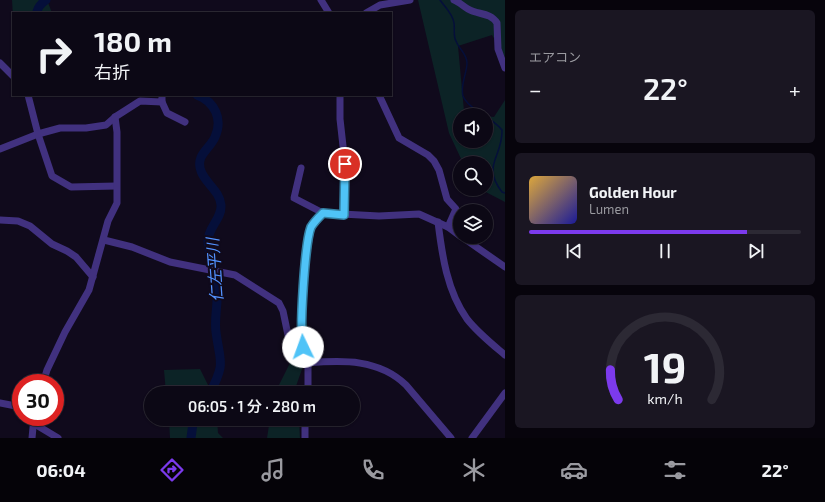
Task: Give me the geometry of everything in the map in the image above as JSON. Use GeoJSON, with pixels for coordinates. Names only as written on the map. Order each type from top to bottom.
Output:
{"type":"FeatureCollection","features":[{"type":"Feature","properties":{"kind":"street"},"geometry":{"type":"LineString","coordinates":[[321,0],[328,12]]}},
{"type":"Feature","properties":{"kind":"street"},"geometry":{"type":"LineString","coordinates":[[368,12],[380,5],[410,0]]}},
{"type":"Feature","properties":{"kind":"street"},"geometry":{"type":"LineString","coordinates":[[454,0],[468,9],[490,16],[497,23],[498,49],[505,68]]}},
{"type":"Feature","properties":{"kind":"street"},"geometry":{"type":"LineString","coordinates":[[0,63],[12,75]]}},
{"type":"Feature","properties":{"kind":"street"},"geometry":{"type":"LineString","coordinates":[[28,96],[38,134],[52,176],[71,187],[116,186]]}},
{"type":"Feature","properties":{"kind":"street"},"geometry":{"type":"LineString","coordinates":[[340,96],[340,119],[345,164],[344,215]]}},
{"type":"Feature","properties":{"kind":"street"},"geometry":{"type":"LineString","coordinates":[[379,96],[399,138],[428,156],[434,161],[439,170],[446,199],[456,209],[448,227]]}},
{"type":"Feature","properties":{"kind":"street"},"geometry":{"type":"LineString","coordinates":[[0,149],[38,134],[60,128],[97,127],[106,125],[114,117],[140,101],[162,99],[167,113],[185,122]]}},
{"type":"Feature","properties":{"kind":"street"},"geometry":{"type":"LineString","coordinates":[[46,374],[64,332],[89,290],[108,221],[117,203],[117,132],[114,117]]}},
{"type":"Feature","properties":{"kind":"street"},"geometry":{"type":"LineString","coordinates":[[301,168],[294,198],[323,213],[379,216],[419,214],[453,230]]}},
{"type":"Feature","properties":{"kind":"street"},"geometry":{"type":"LineString","coordinates":[[308,386],[308,363],[301,338],[307,254],[311,228],[323,213]]}},
{"type":"Feature","properties":{"kind":"street"},"geometry":{"type":"LineString","coordinates":[[0,220],[18,220],[30,226],[52,244],[76,257],[93,276]]}},
{"type":"Feature","properties":{"kind":"street"},"geometry":{"type":"LineString","coordinates":[[438,222],[442,260],[457,301],[468,319],[505,355]]}},
{"type":"Feature","properties":{"kind":"street"},"geometry":{"type":"LineString","coordinates":[[104,240],[132,247],[170,262],[232,274],[278,303],[283,311],[288,335],[291,340],[303,347]]}},
{"type":"Feature","properties":{"kind":"street"},"geometry":{"type":"LineString","coordinates":[[472,244],[505,267]]}},
{"type":"Feature","properties":{"kind":"street"},"geometry":{"type":"LineString","coordinates":[[308,363],[339,360],[383,369],[398,377],[406,385],[451,438]]}},
{"type":"Feature","properties":{"kind":"street"},"geometry":{"type":"LineString","coordinates":[[472,438],[505,393]]}},
{"type":"Feature","properties":{"kind":"street"},"geometry":{"type":"LineString","coordinates":[[0,403],[12,405]]}},
{"type":"Feature","properties":{"kind":"street"},"geometry":{"type":"LineString","coordinates":[[32,438],[33,426]]}},
{"type":"Feature","properties":{"kind":"street"},"geometry":{"type":"LineString","coordinates":[[41,426],[58,438]]}},
{"type":"Feature","properties":{"kind":"street"},"geometry":{"type":"LineString","coordinates":[[305,426],[305,438]]}},
{"type":"Feature","properties":{"kind":"green space"},"geometry":{"type":"Polygon","coordinates":[[[12,0],[47,0],[52,12],[13,12],[12,0]]]}},
{"type":"Feature","properties":{"kind":"green space"},"geometry":{"type":"Polygon","coordinates":[[[418,0],[505,0],[505,57],[492,35],[458,46],[464,108],[453,108],[453,142],[449,133],[418,0]]]}},
{"type":"Feature","properties":{"kind":"green space"},"geometry":{"type":"Polygon","coordinates":[[[505,100],[505,202],[493,196],[493,156],[460,156],[456,148],[493,148],[493,117],[505,100]]]}},
{"type":"Feature","properties":{"kind":"green space"},"geometry":{"type":"Polygon","coordinates":[[[300,307],[313,338],[296,386],[278,386],[293,357],[300,307]]]}},
{"type":"Feature","properties":{"kind":"green space"},"geometry":{"type":"Polygon","coordinates":[[[200,369],[208,386],[165,386],[164,370],[200,369]]]}},
{"type":"Feature","properties":{"kind":"green space"},"geometry":{"type":"Polygon","coordinates":[[[169,426],[218,426],[218,433],[223,438],[170,438],[169,426]]]}},
{"type":"Feature","properties":{"kind":"green space"},"geometry":{"type":"Polygon","coordinates":[[[269,426],[299,426],[300,438],[267,438],[269,426]]]}},
{"type":"Feature","properties":{"kind":"waterway","name":"仁左平川"},"geometry":{"type":"LineString","coordinates":[[37,12],[41,4],[46,0]]}},
{"type":"Feature","properties":{"kind":"waterway"},"geometry":{"type":"LineString","coordinates":[[440,0],[452,17],[455,39],[467,60],[467,67],[462,88],[463,96],[470,105],[498,125],[502,130],[499,147],[494,161],[493,175],[496,183],[502,192],[505,193]]}},
{"type":"Feature","properties":{"kind":"waterway","name":"仁左平川"},"geometry":{"type":"LineString","coordinates":[[199,96],[209,102],[218,118],[215,137],[201,156],[200,161],[201,171],[218,195],[221,205],[221,210],[210,231],[208,241],[216,286],[216,327],[220,357],[220,368],[214,386]]}},
{"type":"Feature","properties":{"kind":"waterway","name":"仁左平川"},"geometry":{"type":"LineString","coordinates":[[191,438],[193,426]]}},
{"type":"Feature","properties":{"kind":"route"},"geometry":{"type":"LineString","coordinates":[[303,347],[301,338],[305,274],[311,228],[315,221],[323,213],[344,215],[345,164]]}}]}
